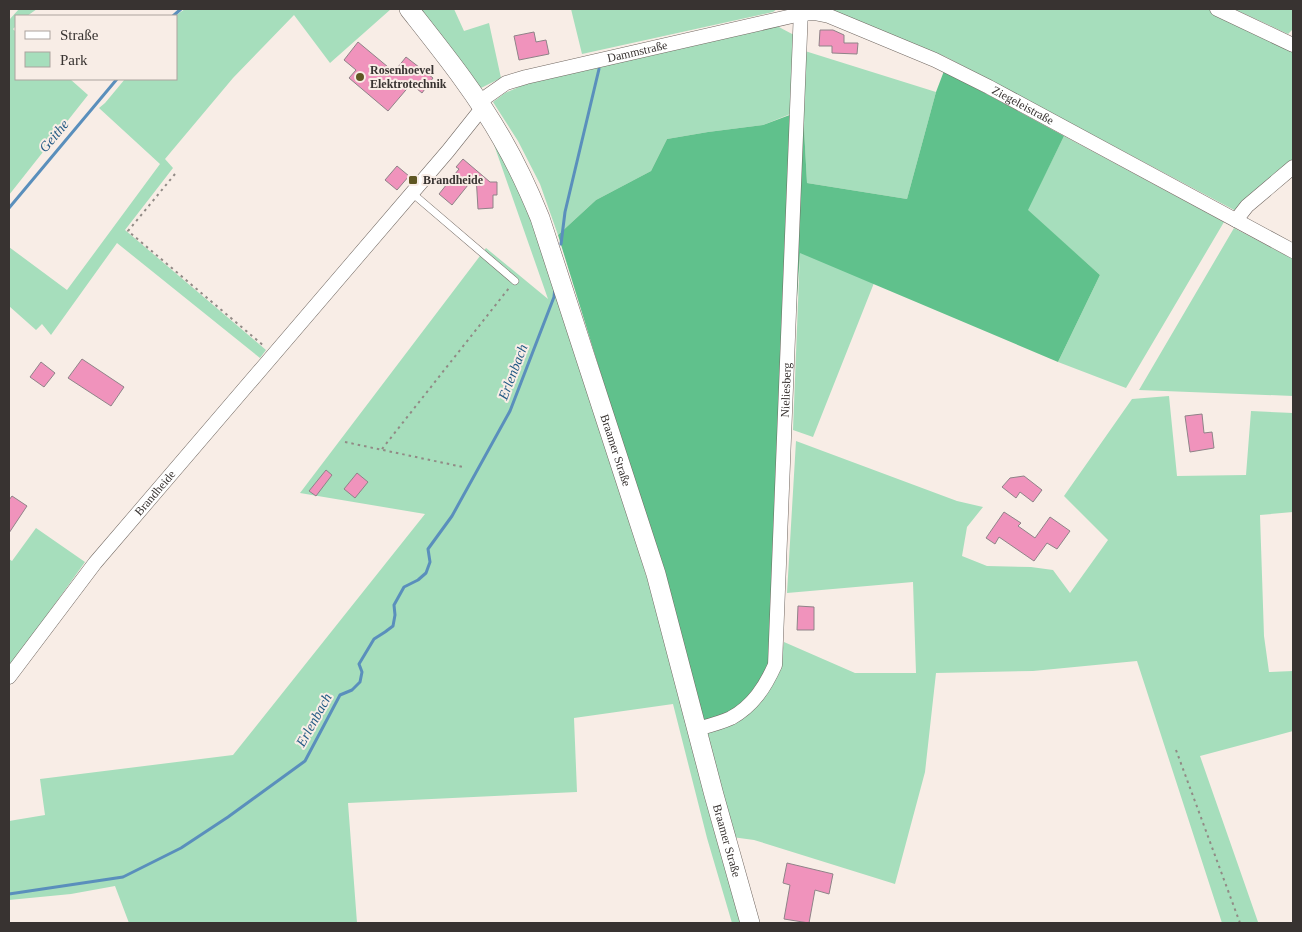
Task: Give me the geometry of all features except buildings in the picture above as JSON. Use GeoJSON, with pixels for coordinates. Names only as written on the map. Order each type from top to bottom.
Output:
{"type":"FeatureCollection","features":[{"type":"Feature","properties":{"kind":"street","name":"Braamer Straße"},"geometry":{"type":"LineString","coordinates":[[410,9],[481,105],[514,161],[540,218],[656,574],[750,923]]}},
{"type":"Feature","properties":{"kind":"street"},"geometry":{"type":"LineString","coordinates":[[1217,9],[1293,44]]}},
{"type":"Feature","properties":{"kind":"street","name":"Dammstraße"},"geometry":{"type":"LineString","coordinates":[[481,105],[506,83],[526,76],[801,11]]}},
{"type":"Feature","properties":{"kind":"street","name":"Ziegeleistraße"},"geometry":{"type":"LineString","coordinates":[[801,11],[829,16],[935,60],[1293,251]]}},
{"type":"Feature","properties":{"kind":"street","name":"Nieliesberg"},"geometry":{"type":"LineString","coordinates":[[697,729],[730,718],[751,703],[766,685],[776,665],[801,11]]}},
{"type":"Feature","properties":{"kind":"street","name":"Brandheide"},"geometry":{"type":"LineString","coordinates":[[9,677],[95,563],[448,151],[481,105]]}},
{"type":"Feature","properties":{"kind":"street"},"geometry":{"type":"LineString","coordinates":[[1236,220],[1247,206],[1293,167]]}},
{"type":"Feature","properties":{"kind":"lane"},"geometry":{"type":"LineString","coordinates":[[412,192],[516,281]]}},
{"type":"Feature","properties":{"kind":"path"},"geometry":{"type":"LineString","coordinates":[[175,174],[128,231],[273,354]]}},
{"type":"Feature","properties":{"kind":"path"},"geometry":{"type":"LineString","coordinates":[[382,449],[516,281]]}},
{"type":"Feature","properties":{"kind":"path"},"geometry":{"type":"LineString","coordinates":[[345,442],[463,467]]}},
{"type":"Feature","properties":{"kind":"path"},"geometry":{"type":"LineString","coordinates":[[1176,750],[1240,923]]}},
{"type":"Feature","properties":{"kind":"green space"},"geometry":{"type":"Polygon","coordinates":[[[19,9],[37,9],[28,15],[15,15],[15,27],[13,29],[15,31],[15,80],[71,80],[88,95],[9,195],[9,20],[19,9]]]}},
{"type":"Feature","properties":{"kind":"green space"},"geometry":{"type":"Polygon","coordinates":[[[185,9],[391,9],[330,63],[294,15],[233,78],[165,159],[173,168],[125,230],[266,350],[260,358],[117,243],[51,335],[42,324],[36,330],[9,306],[9,247],[67,290],[160,164],[99,108],[124,80],[178,80],[178,15],[176,15],[185,9]]]}},
{"type":"Feature","properties":{"kind":"green space"},"geometry":{"type":"Polygon","coordinates":[[[420,9],[454,9],[464,31],[489,23],[501,78],[479,89],[420,9]]]}},
{"type":"Feature","properties":{"kind":"green space"},"geometry":{"type":"Polygon","coordinates":[[[571,9],[777,9],[773,12],[582,54],[571,9]]]}},
{"type":"Feature","properties":{"kind":"green space"},"geometry":{"type":"Polygon","coordinates":[[[829,9],[1209,9],[1293,48],[1293,163],[1236,211],[946,57],[829,9]]]}},
{"type":"Feature","properties":{"kind":"green space"},"geometry":{"type":"Polygon","coordinates":[[[1234,9],[1293,9],[1293,29],[1288,34],[1234,9]]]}},
{"type":"Feature","properties":{"kind":"green space"},"geometry":{"type":"Polygon","coordinates":[[[777,26],[794,35],[793,113],[763,125],[667,139],[651,171],[596,200],[558,235],[540,184],[518,141],[493,102],[505,93],[530,82],[777,26]]]}},
{"type":"Feature","properties":{"kind":"green space"},"geometry":{"type":"Polygon","coordinates":[[[805,51],[936,92],[907,199],[807,183],[803,110],[805,51]]]}},
{"type":"Feature","properties":{"kind":"green space"},"geometry":{"type":"Polygon","coordinates":[[[944,71],[1064,136],[1028,210],[1100,275],[1058,362],[800,253],[772,664],[749,699],[728,713],[703,723],[662,572],[558,235],[596,200],[651,171],[667,139],[763,125],[803,110],[807,183],[907,199],[936,92],[944,71]]]}},
{"type":"Feature","properties":{"kind":"green space"},"geometry":{"type":"Polygon","coordinates":[[[492,134],[537,228],[660,619],[745,923],[732,923],[707,838],[673,704],[574,718],[577,792],[348,803],[357,923],[129,923],[115,886],[71,894],[9,900],[9,821],[45,815],[40,779],[233,755],[425,514],[300,493],[486,248],[548,299],[492,139],[492,134]]]}},
{"type":"Feature","properties":{"kind":"green space"},"geometry":{"type":"Polygon","coordinates":[[[1064,136],[1224,222],[1126,388],[1058,362],[1100,275],[1027,210],[1064,136]]]}},
{"type":"Feature","properties":{"kind":"green space"},"geometry":{"type":"Polygon","coordinates":[[[1234,228],[1293,259],[1293,396],[1139,390],[1234,228]]]}},
{"type":"Feature","properties":{"kind":"green space"},"geometry":{"type":"Polygon","coordinates":[[[800,252],[874,283],[813,437],[793,430],[800,252]]]}},
{"type":"Feature","properties":{"kind":"green space"},"geometry":{"type":"Polygon","coordinates":[[[1169,396],[1177,476],[1246,475],[1251,411],[1293,413],[1293,512],[1260,515],[1264,636],[1269,672],[1293,671],[1293,731],[1200,756],[1258,922],[1222,923],[1137,661],[1033,671],[936,673],[925,772],[895,884],[754,840],[732,837],[703,723],[780,666],[784,642],[855,673],[916,673],[913,582],[787,593],[796,441],[957,501],[983,507],[967,527],[962,556],[987,566],[1031,567],[1053,570],[1070,593],[1108,540],[1064,496],[1132,399],[1169,396]]]}},
{"type":"Feature","properties":{"kind":"green space"},"geometry":{"type":"Polygon","coordinates":[[[36,528],[85,562],[9,668],[9,559],[12,561],[36,528]]]}},
{"type":"Feature","properties":{"kind":"waterway","name":"Geithe"},"geometry":{"type":"LineString","coordinates":[[174,15],[181,9]]}},
{"type":"Feature","properties":{"kind":"waterway","name":"Erlenbach"},"geometry":{"type":"LineString","coordinates":[[561,244],[565,212],[599,69]]}},
{"type":"Feature","properties":{"kind":"waterway","name":"Geithe"},"geometry":{"type":"LineString","coordinates":[[9,208],[116,80]]}},
{"type":"Feature","properties":{"kind":"waterway","name":"Erlenbach"},"geometry":{"type":"LineString","coordinates":[[9,894],[123,877],[181,848],[228,817],[305,761],[340,695],[352,690],[360,682],[362,672],[359,664],[374,639],[393,626],[394,605],[404,587],[418,580],[426,573],[430,562],[428,549],[452,516],[510,411],[554,297],[555,288]]}},
{"type":"Feature","properties":{"kind":"place","name":"Rosenhoevel Elektrotechnik"},"geometry":{"type":"Point","coordinates":[360,77]}},
{"type":"Feature","properties":{"kind":"place","name":"Brandheide"},"geometry":{"type":"Point","coordinates":[413,180]}}]}
